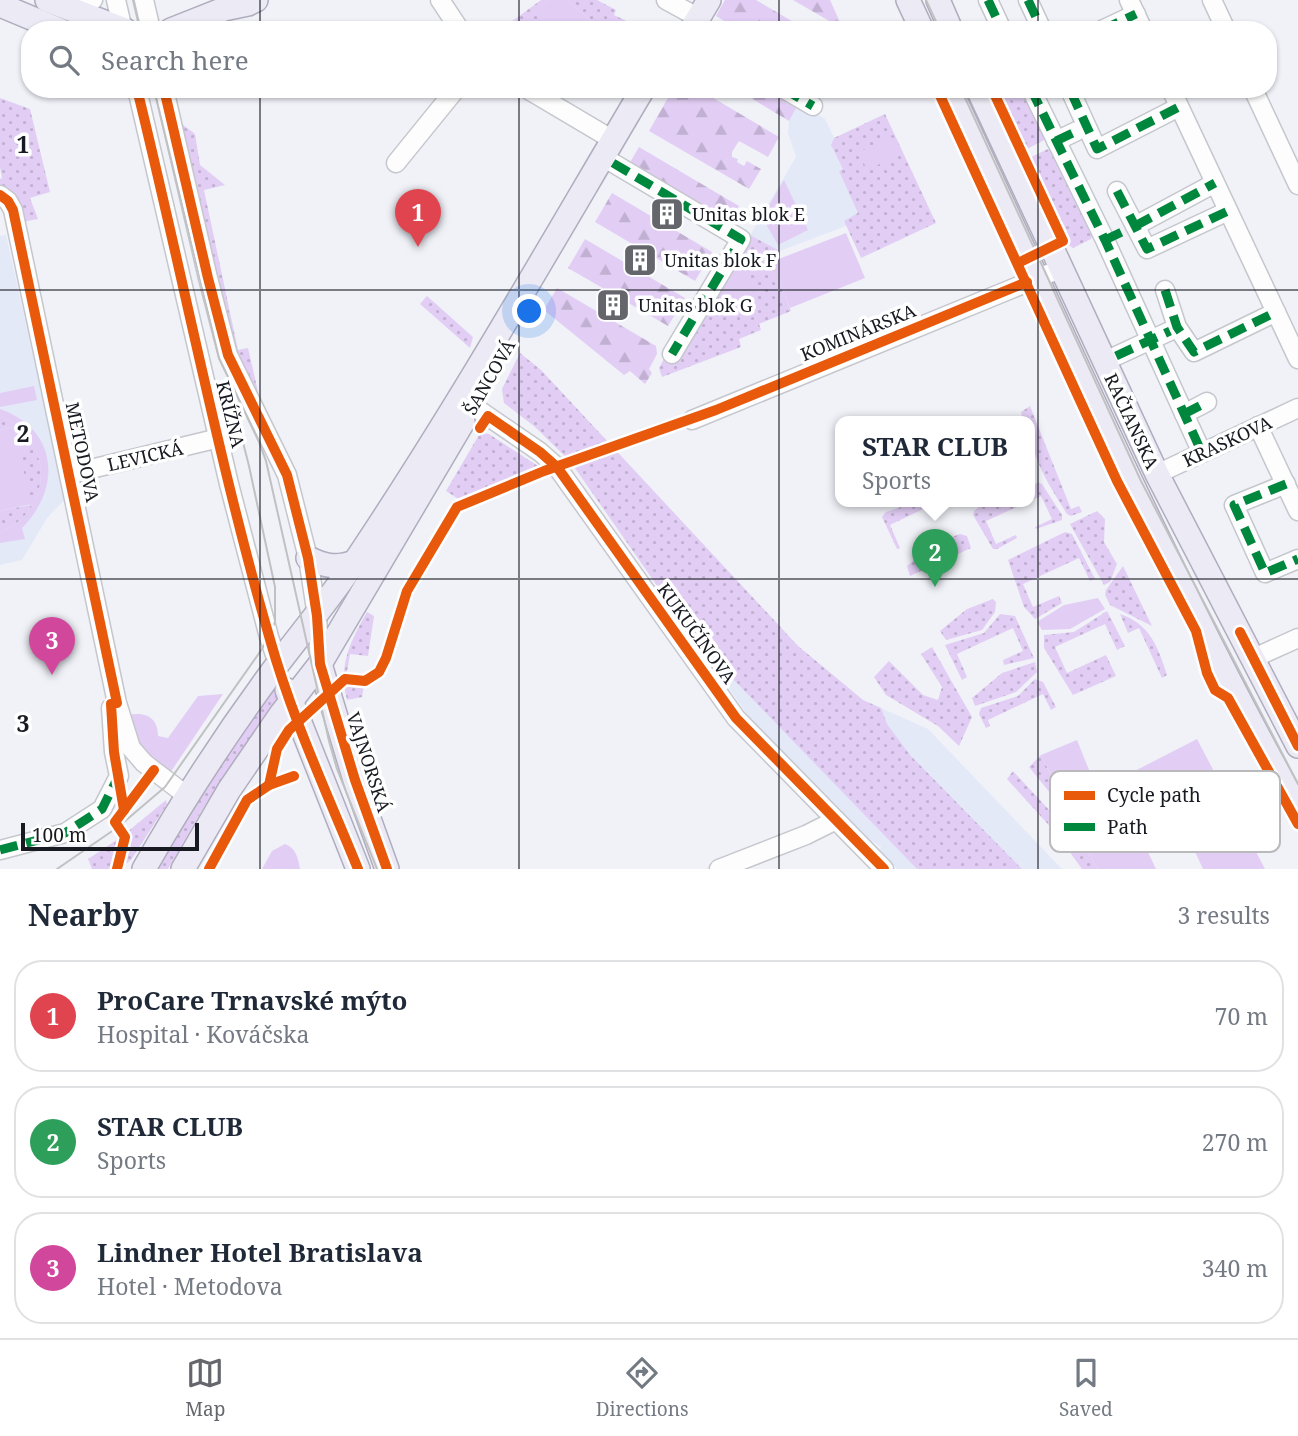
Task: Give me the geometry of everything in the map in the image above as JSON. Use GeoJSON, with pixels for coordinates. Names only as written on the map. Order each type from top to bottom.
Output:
{"type":"FeatureCollection","features":[{"type":"Feature","properties":{"kind":"main road"},"geometry":{"type":"LineString","coordinates":[[47,0],[66,20]]}},
{"type":"Feature","properties":{"kind":"main road"},"geometry":{"type":"LineString","coordinates":[[688,18],[709,0]]}},
{"type":"Feature","properties":{"kind":"main road"},"geometry":{"type":"LineString","coordinates":[[908,0],[918,21]]}},
{"type":"Feature","properties":{"kind":"main road"},"geometry":{"type":"LineString","coordinates":[[938,0],[947,21]]}},
{"type":"Feature","properties":{"kind":"main road"},"geometry":{"type":"LineString","coordinates":[[195,21],[216,13],[232,21],[252,2]]}},
{"type":"Feature","properties":{"kind":"main road"},"geometry":{"type":"LineString","coordinates":[[0,5],[66,20]]}},
{"type":"Feature","properties":{"kind":"main road","name":"ŠANCOVÁ"},"geometry":{"type":"LineString","coordinates":[[144,869],[186,795],[278,664],[317,616],[355,562],[454,410],[638,98]]}},
{"type":"Feature","properties":{"kind":"main road","name":"ŠANCOVÁ"},"geometry":{"type":"LineString","coordinates":[[183,869],[229,790],[320,664],[651,98]]}},
{"type":"Feature","properties":{"kind":"main road","name":"RAČIANSKA"},"geometry":{"type":"LineString","coordinates":[[954,98],[1132,485],[1278,771]]}},
{"type":"Feature","properties":{"kind":"main road","name":"RAČIANSKA"},"geometry":{"type":"LineString","coordinates":[[982,98],[1157,474],[1298,746]]}},
{"type":"Feature","properties":{"kind":"main road"},"geometry":{"type":"LineString","coordinates":[[309,558],[323,565],[338,567],[355,562]]}},
{"type":"Feature","properties":{"kind":"main road"},"geometry":{"type":"LineString","coordinates":[[278,664],[358,869]]}},
{"type":"Feature","properties":{"kind":"main road","name":"VAJNORSKÁ"},"geometry":{"type":"LineString","coordinates":[[320,664],[345,748],[387,869]]}},
{"type":"Feature","properties":{"kind":"main road"},"geometry":{"type":"LineString","coordinates":[[250,760],[286,740],[298,742],[312,753]]}},
{"type":"Feature","properties":{"kind":"main road","name":"RAČIANSKA"},"geometry":{"type":"LineString","coordinates":[[1280,775],[1298,809]]}},
{"type":"Feature","properties":{"kind":"street"},"geometry":{"type":"LineString","coordinates":[[66,20],[93,0]]}},
{"type":"Feature","properties":{"kind":"street"},"geometry":{"type":"LineString","coordinates":[[116,0],[122,21]]}},
{"type":"Feature","properties":{"kind":"street"},"geometry":{"type":"LineString","coordinates":[[144,0],[149,21]]}},
{"type":"Feature","properties":{"kind":"street"},"geometry":{"type":"LineString","coordinates":[[440,0],[454,21]]}},
{"type":"Feature","properties":{"kind":"street"},"geometry":{"type":"LineString","coordinates":[[666,0],[688,18]]}},
{"type":"Feature","properties":{"kind":"street"},"geometry":{"type":"LineString","coordinates":[[988,0],[998,21]]}},
{"type":"Feature","properties":{"kind":"street"},"geometry":{"type":"LineString","coordinates":[[1212,0],[1222,21]]}},
{"type":"Feature","properties":{"kind":"street"},"geometry":{"type":"LineString","coordinates":[[1033,2],[1039,21]]}},
{"type":"Feature","properties":{"kind":"street","name":"KRÍŽNA"},"geometry":{"type":"LineString","coordinates":[[139,98],[219,438],[269,638],[278,664]]}},
{"type":"Feature","properties":{"kind":"street","name":"KRÍŽNA"},"geometry":{"type":"LineString","coordinates":[[166,98],[228,355],[288,475],[309,558],[320,664]]}},
{"type":"Feature","properties":{"kind":"street"},"geometry":{"type":"LineString","coordinates":[[396,163],[449,98]]}},
{"type":"Feature","properties":{"kind":"street"},"geometry":{"type":"LineString","coordinates":[[542,98],[613,139]]}},
{"type":"Feature","properties":{"kind":"street"},"geometry":{"type":"LineString","coordinates":[[799,98],[813,106]]}},
{"type":"Feature","properties":{"kind":"street"},"geometry":{"type":"LineString","coordinates":[[1035,98],[1202,453]]}},
{"type":"Feature","properties":{"kind":"street"},"geometry":{"type":"LineString","coordinates":[[1074,98],[1097,149],[1179,107]]}},
{"type":"Feature","properties":{"kind":"street"},"geometry":{"type":"LineString","coordinates":[[1175,98],[1298,359]]}},
{"type":"Feature","properties":{"kind":"street"},"geometry":{"type":"LineString","coordinates":[[1257,98],[1298,185]]}},
{"type":"Feature","properties":{"kind":"street"},"geometry":{"type":"LineString","coordinates":[[1056,141],[1077,131]]}},
{"type":"Feature","properties":{"kind":"street"},"geometry":{"type":"LineString","coordinates":[[613,163],[741,239],[672,354]]}},
{"type":"Feature","properties":{"kind":"street"},"geometry":{"type":"LineString","coordinates":[[1104,240],[1215,183]]}},
{"type":"Feature","properties":{"kind":"street"},"geometry":{"type":"LineString","coordinates":[[1117,191],[1129,229],[1147,249],[1228,211]]}},
{"type":"Feature","properties":{"kind":"street","name":"METODOVA"},"geometry":{"type":"LineString","coordinates":[[0,195],[8,201],[13,210],[117,703],[131,748],[144,764],[186,795]]}},
{"type":"Feature","properties":{"kind":"street","name":"KOMINÁRSKA"},"geometry":{"type":"LineString","coordinates":[[692,420],[1060,269]]}},
{"type":"Feature","properties":{"kind":"street"},"geometry":{"type":"LineString","coordinates":[[1165,290],[1178,327],[1194,352],[1276,313]]}},
{"type":"Feature","properties":{"kind":"street"},"geometry":{"type":"LineString","coordinates":[[1116,356],[1170,331]]}},
{"type":"Feature","properties":{"kind":"street"},"geometry":{"type":"LineString","coordinates":[[1184,414],[1207,402]]}},
{"type":"Feature","properties":{"kind":"street","name":"KUKUČÍNOVA"},"geometry":{"type":"LineString","coordinates":[[473,406],[540,452],[557,467],[736,718],[884,869]]}},
{"type":"Feature","properties":{"kind":"street","name":"KRASKOVA"},"geometry":{"type":"LineString","coordinates":[[1157,474],[1298,408]]}},
{"type":"Feature","properties":{"kind":"street"},"geometry":{"type":"LineString","coordinates":[[1258,426],[1298,510]]}},
{"type":"Feature","properties":{"kind":"street","name":"LEVICKÁ"},"geometry":{"type":"LineString","coordinates":[[70,474],[219,438]]}},
{"type":"Feature","properties":{"kind":"street"},"geometry":{"type":"LineString","coordinates":[[1286,484],[1234,505],[1265,573],[1298,559]]}},
{"type":"Feature","properties":{"kind":"street"},"geometry":{"type":"LineString","coordinates":[[1254,658],[1298,638]]}},
{"type":"Feature","properties":{"kind":"street"},"geometry":{"type":"LineString","coordinates":[[0,850],[65,833],[102,809],[119,776],[114,752],[111,704]]}},
{"type":"Feature","properties":{"kind":"street"},"geometry":{"type":"LineString","coordinates":[[719,869],[806,835],[836,820]]}},
{"type":"Feature","properties":{"kind":"shaded area"},"geometry":{"type":"Polygon","coordinates":[[[799,103],[825,119],[872,216],[780,251],[750,235],[796,157],[788,133],[789,121],[799,103]]]}},
{"type":"Feature","properties":{"kind":"shaded area"},"geometry":{"type":"Polygon","coordinates":[[[6,235],[65,499],[47,518],[22,560],[0,565],[0,236],[6,235]]]}},
{"type":"Feature","properties":{"kind":"shaded area"},"geometry":{"type":"Polygon","coordinates":[[[520,353],[541,370],[798,646],[863,700],[928,729],[1062,869],[897,869],[879,851],[881,847],[869,839],[749,717],[570,461],[534,426],[504,403],[502,389],[520,353]]]}},
{"type":"Feature","properties":{"kind":"green space"},"geometry":{"type":"Polygon","coordinates":[[[541,0],[548,0],[538,11],[549,21],[512,21],[541,0]]]}},
{"type":"Feature","properties":{"kind":"green space"},"geometry":{"type":"Polygon","coordinates":[[[548,0],[567,0],[591,21],[548,21],[537,11],[548,0]]]}},
{"type":"Feature","properties":{"kind":"green space"},"geometry":{"type":"Polygon","coordinates":[[[567,0],[597,0],[616,10],[614,15],[627,21],[591,21],[567,0]]]}},
{"type":"Feature","properties":{"kind":"green space"},"geometry":{"type":"Polygon","coordinates":[[[725,0],[756,0],[792,21],[724,21],[716,16],[725,0]]]}},
{"type":"Feature","properties":{"kind":"green space"},"geometry":{"type":"Polygon","coordinates":[[[793,0],[830,0],[839,21],[829,21],[793,0]]]}},
{"type":"Feature","properties":{"kind":"green space"},"geometry":{"type":"Polygon","coordinates":[[[0,98],[30,109],[50,192],[30,198],[38,219],[22,222],[0,188],[0,98]]]}},
{"type":"Feature","properties":{"kind":"green space"},"geometry":{"type":"Polygon","coordinates":[[[668,98],[713,98],[779,137],[768,157],[739,141],[732,152],[732,157],[738,159],[737,162],[744,166],[747,161],[761,169],[749,189],[649,131],[668,98]]]}},
{"type":"Feature","properties":{"kind":"green space"},"geometry":{"type":"Polygon","coordinates":[[[751,98],[790,98],[799,103],[789,121],[751,98]]]}},
{"type":"Feature","properties":{"kind":"green space"},"geometry":{"type":"Polygon","coordinates":[[[998,98],[1030,98],[1048,138],[1027,149],[1020,146],[998,98]]]}},
{"type":"Feature","properties":{"kind":"green space"},"geometry":{"type":"Polygon","coordinates":[[[885,114],[936,223],[861,258],[844,221],[858,213],[839,171],[843,169],[831,145],[834,138],[885,114]]]}},
{"type":"Feature","properties":{"kind":"green space"},"geometry":{"type":"Polygon","coordinates":[[[182,124],[195,134],[200,165],[225,185],[204,190],[238,350],[248,348],[261,405],[242,362],[239,362],[234,353],[182,124]]]}},
{"type":"Feature","properties":{"kind":"green space"},"geometry":{"type":"Polygon","coordinates":[[[892,137],[894,142],[899,144],[895,146],[899,155],[867,170],[859,152],[892,137]]]}},
{"type":"Feature","properties":{"kind":"green space"},"geometry":{"type":"Polygon","coordinates":[[[639,147],[739,206],[729,223],[629,164],[639,147]]]}},
{"type":"Feature","properties":{"kind":"green space"},"geometry":{"type":"Polygon","coordinates":[[[1052,149],[1093,233],[1091,239],[1073,248],[1067,244],[1028,163],[1031,157],[1052,149]]]}},
{"type":"Feature","properties":{"kind":"green space"},"geometry":{"type":"Polygon","coordinates":[[[784,180],[808,230],[778,245],[762,217],[784,180]]]}},
{"type":"Feature","properties":{"kind":"green space"},"geometry":{"type":"Polygon","coordinates":[[[612,193],[712,252],[695,281],[595,222],[612,193]]]}},
{"type":"Feature","properties":{"kind":"green space"},"geometry":{"type":"Polygon","coordinates":[[[846,233],[865,278],[790,308],[771,262],[846,233]]]}},
{"type":"Feature","properties":{"kind":"green space"},"geometry":{"type":"Polygon","coordinates":[[[750,235],[780,251],[772,263],[791,311],[759,324],[761,330],[739,339],[741,347],[662,377],[659,368],[667,353],[687,340],[750,235]]]}},
{"type":"Feature","properties":{"kind":"green space"},"geometry":{"type":"Polygon","coordinates":[[[585,239],[685,298],[668,326],[568,268],[585,239]]]}},
{"type":"Feature","properties":{"kind":"green space"},"geometry":{"type":"Polygon","coordinates":[[[745,265],[755,291],[727,302],[721,287],[733,271],[745,265]]]}},
{"type":"Feature","properties":{"kind":"green space"},"geometry":{"type":"Polygon","coordinates":[[[557,288],[656,346],[657,354],[649,369],[652,373],[645,384],[630,371],[624,375],[544,310],[557,288]]]}},
{"type":"Feature","properties":{"kind":"green space"},"geometry":{"type":"Polygon","coordinates":[[[427,296],[473,337],[470,348],[420,304],[427,296]]]}},
{"type":"Feature","properties":{"kind":"green space"},"geometry":{"type":"Polygon","coordinates":[[[520,353],[541,370],[798,646],[863,700],[881,708],[887,724],[910,755],[1022,869],[917,869],[730,676],[723,680],[570,461],[534,426],[504,403],[502,389],[520,353]]]}},
{"type":"Feature","properties":{"kind":"green space"},"geometry":{"type":"Polygon","coordinates":[[[34,386],[37,400],[0,407],[0,393],[34,386]]]}},
{"type":"Feature","properties":{"kind":"green space"},"geometry":{"type":"Polygon","coordinates":[[[1030,406],[1034,416],[1022,416],[1021,412],[1030,406]]]}},
{"type":"Feature","properties":{"kind":"green space"},"geometry":{"type":"Polygon","coordinates":[[[0,409],[19,418],[34,430],[48,461],[48,478],[44,495],[22,528],[25,539],[0,543],[0,533],[21,519],[35,500],[41,472],[33,445],[25,433],[0,417],[0,409]]]}},
{"type":"Feature","properties":{"kind":"green space"},"geometry":{"type":"Polygon","coordinates":[[[0,417],[25,433],[39,458],[41,472],[40,486],[27,513],[0,533],[0,511],[30,505],[14,427],[0,430],[0,417]]]}},
{"type":"Feature","properties":{"kind":"green space"},"geometry":{"type":"Polygon","coordinates":[[[1035,419],[1071,509],[1079,506],[1082,512],[1071,516],[1067,514],[1037,459],[1035,419]]]}},
{"type":"Feature","properties":{"kind":"green space"},"geometry":{"type":"Polygon","coordinates":[[[14,427],[31,504],[0,511],[0,430],[14,427]]]}},
{"type":"Feature","properties":{"kind":"green space"},"geometry":{"type":"Polygon","coordinates":[[[489,434],[538,466],[535,472],[463,502],[446,491],[479,435],[489,434]]]}},
{"type":"Feature","properties":{"kind":"green space"},"geometry":{"type":"Polygon","coordinates":[[[1038,482],[1062,515],[1062,520],[1036,529],[1035,527],[1052,519],[1041,496],[1035,499],[1035,484],[1038,482]]]}},
{"type":"Feature","properties":{"kind":"green space"},"geometry":{"type":"Polygon","coordinates":[[[901,507],[928,507],[890,525],[900,548],[897,549],[882,517],[886,512],[901,507]]]}},
{"type":"Feature","properties":{"kind":"green space"},"geometry":{"type":"Polygon","coordinates":[[[979,507],[1017,507],[986,521],[996,544],[1016,535],[1017,538],[993,549],[973,515],[979,507]]]}},
{"type":"Feature","properties":{"kind":"green space"},"geometry":{"type":"Polygon","coordinates":[[[1097,511],[1105,519],[1104,542],[1117,564],[1110,582],[1104,585],[1070,524],[1097,511]]]}},
{"type":"Feature","properties":{"kind":"green space"},"geometry":{"type":"Polygon","coordinates":[[[1065,532],[1072,534],[1095,579],[1090,581],[1079,558],[1023,584],[1033,607],[1059,596],[1062,603],[1035,619],[1024,607],[1008,560],[1065,532]]]}},
{"type":"Feature","properties":{"kind":"green space"},"geometry":{"type":"Polygon","coordinates":[[[960,534],[967,536],[971,548],[910,576],[907,566],[933,544],[960,534]]]}},
{"type":"Feature","properties":{"kind":"green space"},"geometry":{"type":"Polygon","coordinates":[[[1123,566],[1152,626],[1110,605],[1105,595],[1123,566]]]}},
{"type":"Feature","properties":{"kind":"green space"},"geometry":{"type":"Polygon","coordinates":[[[1098,598],[1105,609],[1070,629],[1042,630],[1037,622],[1064,605],[1098,598]]]}},
{"type":"Feature","properties":{"kind":"green space"},"geometry":{"type":"Polygon","coordinates":[[[993,599],[996,602],[995,612],[982,630],[946,640],[940,631],[967,609],[993,599]]]}},
{"type":"Feature","properties":{"kind":"green space"},"geometry":{"type":"Polygon","coordinates":[[[1107,611],[1125,646],[1117,650],[1105,624],[1055,647],[1067,673],[1106,655],[1116,676],[1073,695],[1044,648],[1044,635],[1074,632],[1107,611]]]}},
{"type":"Feature","properties":{"kind":"green space"},"geometry":{"type":"Polygon","coordinates":[[[367,612],[374,616],[368,656],[350,654],[347,672],[353,675],[353,684],[364,685],[362,697],[347,700],[344,676],[347,654],[367,612]]]}},
{"type":"Feature","properties":{"kind":"green space"},"geometry":{"type":"Polygon","coordinates":[[[1000,614],[1015,616],[1034,658],[1004,665],[1003,660],[1023,651],[1013,628],[957,654],[967,677],[962,680],[945,645],[984,633],[1000,614]]]}},
{"type":"Feature","properties":{"kind":"green space"},"geometry":{"type":"Polygon","coordinates":[[[1120,614],[1146,630],[1156,646],[1167,675],[1162,678],[1139,628],[1128,633],[1120,614]]]}},
{"type":"Feature","properties":{"kind":"green space"},"geometry":{"type":"Polygon","coordinates":[[[932,647],[972,717],[959,746],[938,726],[886,695],[874,677],[889,661],[923,695],[938,700],[942,687],[921,654],[932,647]]]}},
{"type":"Feature","properties":{"kind":"green space"},"geometry":{"type":"Polygon","coordinates":[[[1035,662],[1037,672],[1016,692],[975,706],[972,698],[1002,673],[1035,662]]]}},
{"type":"Feature","properties":{"kind":"green space"},"geometry":{"type":"Polygon","coordinates":[[[1035,679],[1043,682],[1056,707],[1051,710],[1043,694],[988,720],[990,726],[986,728],[979,714],[981,708],[1018,696],[1035,679]]]}},
{"type":"Feature","properties":{"kind":"green space"},"geometry":{"type":"Polygon","coordinates":[[[272,689],[278,689],[279,696],[202,810],[168,869],[154,869],[193,801],[272,689]]]}},
{"type":"Feature","properties":{"kind":"green space"},"geometry":{"type":"Polygon","coordinates":[[[223,694],[170,773],[134,744],[128,715],[149,717],[156,724],[158,736],[168,738],[198,696],[223,694]]]}},
{"type":"Feature","properties":{"kind":"green space"},"geometry":{"type":"Polygon","coordinates":[[[1197,739],[1214,771],[1135,771],[1197,739]]]}},
{"type":"Feature","properties":{"kind":"green space"},"geometry":{"type":"Polygon","coordinates":[[[1077,740],[1089,771],[1050,771],[1050,773],[1041,755],[1077,740]]]}},
{"type":"Feature","properties":{"kind":"green space"},"geometry":{"type":"Polygon","coordinates":[[[1041,755],[1050,773],[1050,793],[1029,767],[1041,755]]]}},
{"type":"Feature","properties":{"kind":"green space"},"geometry":{"type":"Polygon","coordinates":[[[1013,771],[1050,811],[1050,826],[1007,779],[1013,771]]]}},
{"type":"Feature","properties":{"kind":"green space"},"geometry":{"type":"Polygon","coordinates":[[[166,800],[167,804],[131,860],[119,869],[128,837],[126,833],[166,800]]]}},
{"type":"Feature","properties":{"kind":"green space"},"geometry":{"type":"Polygon","coordinates":[[[121,837],[114,869],[92,869],[88,859],[121,837]]]}},
{"type":"Feature","properties":{"kind":"green space"},"geometry":{"type":"Polygon","coordinates":[[[285,844],[294,851],[300,869],[262,869],[272,851],[285,844]]]}},
{"type":"Feature","properties":{"kind":"green space"},"geometry":{"type":"Polygon","coordinates":[[[1070,852],[1089,852],[1097,869],[1082,869],[1070,852]]]}},
{"type":"Feature","properties":{"kind":"green space"},"geometry":{"type":"Polygon","coordinates":[[[1089,852],[1148,852],[1156,869],[1097,869],[1089,852]]]}},
{"type":"Feature","properties":{"kind":"green space"},"geometry":{"type":"Polygon","coordinates":[[[1195,852],[1256,852],[1265,869],[1203,869],[1195,852]]]}},
{"type":"Feature","properties":{"kind":"tram line"},"geometry":{"type":"LineString","coordinates":[[133,0],[138,21]]}},
{"type":"Feature","properties":{"kind":"tram line"},"geometry":{"type":"LineString","coordinates":[[926,0],[936,21]]}},
{"type":"Feature","properties":{"kind":"tram line"},"geometry":{"type":"LineString","coordinates":[[156,98],[219,358],[266,461],[329,741],[337,769],[377,869]]}},
{"type":"Feature","properties":{"kind":"tram line"},"geometry":{"type":"LineString","coordinates":[[965,98],[1141,481],[1298,784]]}},
{"type":"Feature","properties":{"kind":"tram line"},"geometry":{"type":"LineString","coordinates":[[57,869],[118,827],[165,787],[262,649],[275,622],[275,587],[234,407]]}},
{"type":"Feature","properties":{"kind":"marked path"},"geometry":{"type":"LineString","coordinates":[[988,0],[998,21]]}},
{"type":"Feature","properties":{"kind":"marked path"},"geometry":{"type":"LineString","coordinates":[[1028,0],[1038,21]]}},
{"type":"Feature","properties":{"kind":"marked path"},"geometry":{"type":"LineString","coordinates":[[1121,21],[1136,14]]}},
{"type":"Feature","properties":{"kind":"marked path"},"geometry":{"type":"LineString","coordinates":[[799,98],[813,106]]}},
{"type":"Feature","properties":{"kind":"marked path"},"geometry":{"type":"LineString","coordinates":[[1035,98],[1105,240],[1202,453]]}},
{"type":"Feature","properties":{"kind":"marked path"},"geometry":{"type":"LineString","coordinates":[[1074,98],[1097,149],[1179,107]]}},
{"type":"Feature","properties":{"kind":"marked path"},"geometry":{"type":"LineString","coordinates":[[1056,141],[1077,131]]}},
{"type":"Feature","properties":{"kind":"marked path"},"geometry":{"type":"LineString","coordinates":[[613,163],[741,239],[672,354]]}},
{"type":"Feature","properties":{"kind":"marked path"},"geometry":{"type":"LineString","coordinates":[[1135,226],[1215,183]]}},
{"type":"Feature","properties":{"kind":"marked path"},"geometry":{"type":"LineString","coordinates":[[1117,191],[1147,249],[1228,211]]}},
{"type":"Feature","properties":{"kind":"marked path"},"geometry":{"type":"LineString","coordinates":[[1105,240],[1124,231]]}},
{"type":"Feature","properties":{"kind":"marked path"},"geometry":{"type":"LineString","coordinates":[[1165,290],[1177,327],[1194,352],[1276,312]]}},
{"type":"Feature","properties":{"kind":"marked path"},"geometry":{"type":"LineString","coordinates":[[1116,356],[1170,331]]}},
{"type":"Feature","properties":{"kind":"marked path"},"geometry":{"type":"LineString","coordinates":[[1184,414],[1207,402]]}},
{"type":"Feature","properties":{"kind":"marked path"},"geometry":{"type":"LineString","coordinates":[[1286,484],[1234,505],[1265,573],[1298,559]]}},
{"type":"Feature","properties":{"kind":"marked path"},"geometry":{"type":"LineString","coordinates":[[0,850],[65,833],[102,809],[118,777]]}},
{"type":"Feature","properties":{"kind":"cycle path"},"geometry":{"type":"LineString","coordinates":[[139,98],[216,432],[269,636],[299,725],[358,869]]}},
{"type":"Feature","properties":{"kind":"cycle path"},"geometry":{"type":"LineString","coordinates":[[166,98],[228,355],[287,475],[308,558],[317,616],[320,664],[355,780],[387,869]]}},
{"type":"Feature","properties":{"kind":"cycle path"},"geometry":{"type":"LineString","coordinates":[[941,98],[1117,481],[1196,631],[1207,673],[1215,690],[1228,698],[1269,771]]}},
{"type":"Feature","properties":{"kind":"cycle path"},"geometry":{"type":"LineString","coordinates":[[996,98],[1063,241],[1018,263]]}},
{"type":"Feature","properties":{"kind":"cycle path"},"geometry":{"type":"LineString","coordinates":[[0,195],[8,201],[13,210],[117,703],[111,704],[114,752],[124,810]]}},
{"type":"Feature","properties":{"kind":"cycle path"},"geometry":{"type":"LineString","coordinates":[[269,785],[277,749],[289,730],[345,679],[365,681],[379,672],[407,591],[457,507],[544,471],[716,410],[1027,282]]}},
{"type":"Feature","properties":{"kind":"cycle path"},"geometry":{"type":"LineString","coordinates":[[480,428],[488,416],[557,467],[736,718],[884,869]]}},
{"type":"Feature","properties":{"kind":"cycle path"},"geometry":{"type":"LineString","coordinates":[[1240,632],[1298,746]]}},
{"type":"Feature","properties":{"kind":"cycle path"},"geometry":{"type":"LineString","coordinates":[[117,869],[125,837],[115,822],[154,770]]}},
{"type":"Feature","properties":{"kind":"cycle path"},"geometry":{"type":"LineString","coordinates":[[209,869],[247,800],[269,785],[294,776]]}},
{"type":"Feature","properties":{"kind":"cycle path"},"geometry":{"type":"LineString","coordinates":[[1280,792],[1298,824]]}},
{"type":"Feature","properties":{"kind":"place","name":"Unitas blok E"},"geometry":{"type":"Point","coordinates":[667,214]}},
{"type":"Feature","properties":{"kind":"place","name":"ProCare Trnavské mýto"},"geometry":{"type":"Point","coordinates":[418,247]}},
{"type":"Feature","properties":{"kind":"place","name":"Unitas blok F"},"geometry":{"type":"Point","coordinates":[640,260]}},
{"type":"Feature","properties":{"kind":"place","name":"Unitas blok G"},"geometry":{"type":"Point","coordinates":[613,305]}},
{"type":"Feature","properties":{"kind":"place","name":"STAR CLUB"},"geometry":{"type":"Point","coordinates":[935,587]}},
{"type":"Feature","properties":{"kind":"place","name":"Lindner Hotel Bratislava"},"geometry":{"type":"Point","coordinates":[52,675]}}]}
